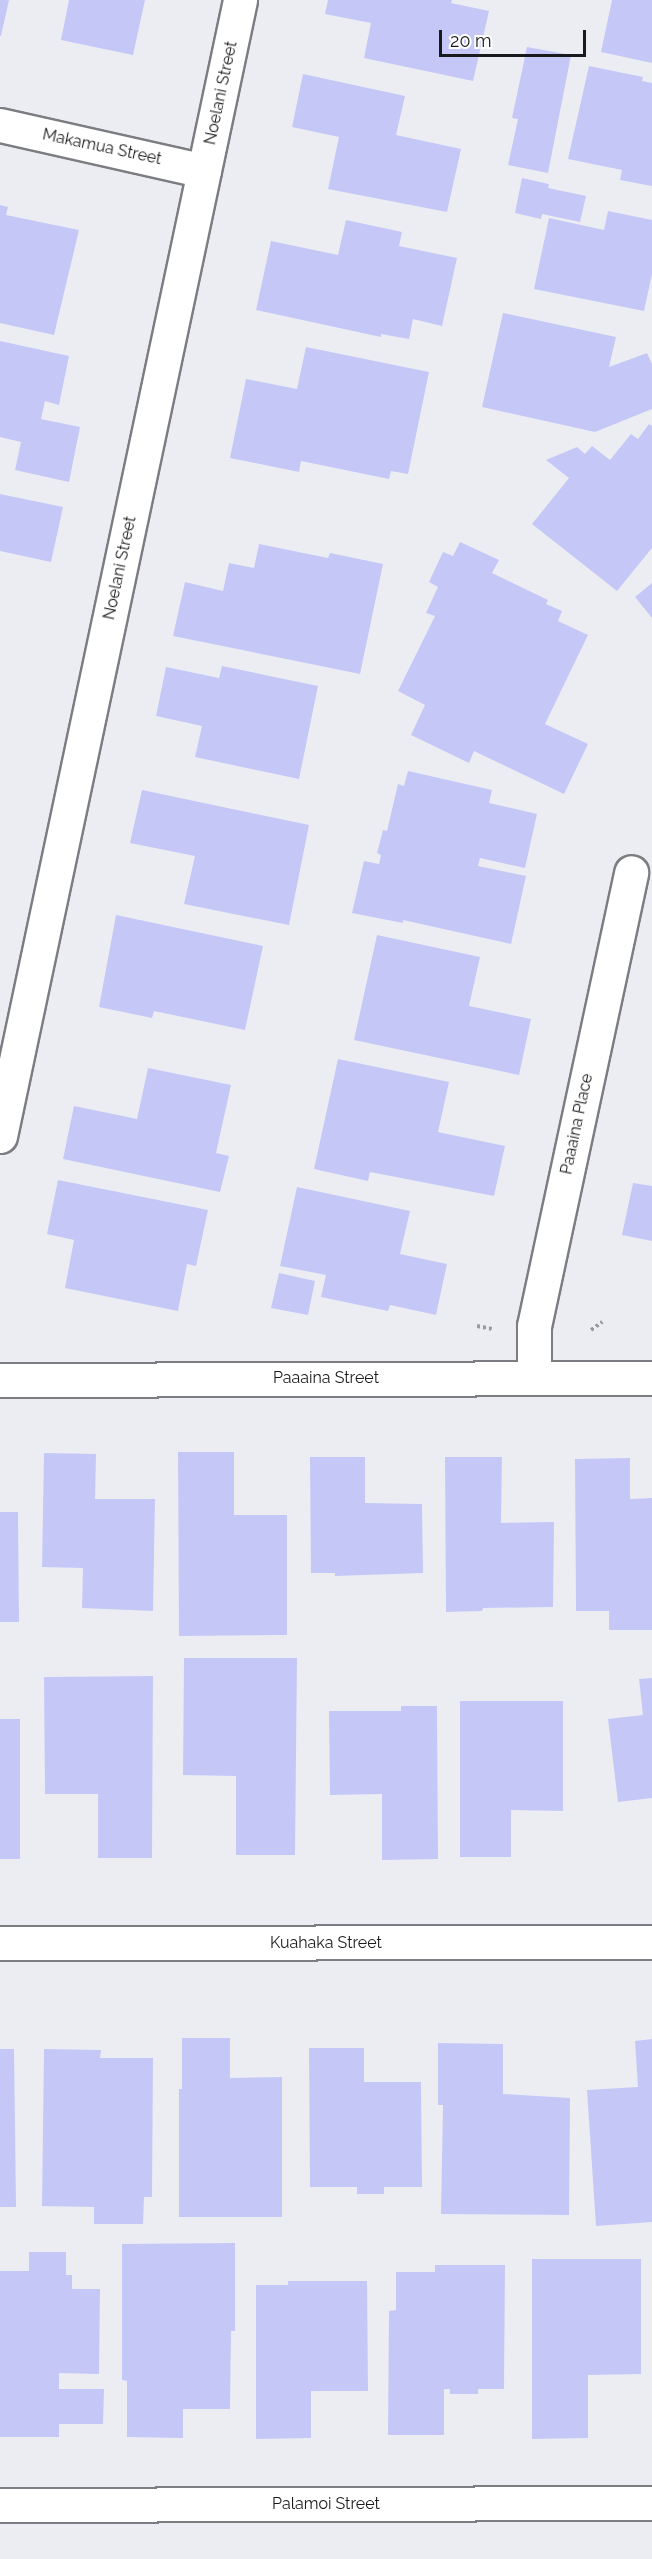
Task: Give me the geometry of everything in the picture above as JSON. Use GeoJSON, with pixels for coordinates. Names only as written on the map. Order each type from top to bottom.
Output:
{"type":"FeatureCollection","features":[{"type":"Feature","properties":{"kind":"street","name":"Noelani Street"},"geometry":{"type":"LineString","coordinates":[[0,1136],[240,0]]}},
{"type":"Feature","properties":{"kind":"street","name":"Makamua Street"},"geometry":{"type":"LineString","coordinates":[[0,125],[204,171]]}},
{"type":"Feature","properties":{"kind":"street","name":"Paaaina Place"},"geometry":{"type":"LineString","coordinates":[[534,1378],[534,1326],[631,872]]}},
{"type":"Feature","properties":{"kind":"street","name":"Paaaina Street"},"geometry":{"type":"LineString","coordinates":[[0,1380],[652,1378]]}},
{"type":"Feature","properties":{"kind":"street","name":"Kuahaka Street"},"geometry":{"type":"LineString","coordinates":[[0,1943],[652,1942]]}},
{"type":"Feature","properties":{"kind":"street","name":"Palamoi Street"},"geometry":{"type":"LineString","coordinates":[[0,2505],[652,2503]]}},
{"type":"Feature","properties":{"kind":"path"},"geometry":{"type":"LineString","coordinates":[[591,1330],[602,1322]]}},
{"type":"Feature","properties":{"kind":"path"},"geometry":{"type":"LineString","coordinates":[[477,1326],[493,1329]]}},
{"type":"Feature","properties":{"kind":"building"},"geometry":{"type":"Polygon","coordinates":[[[0,0],[9,0],[1,36],[0,36],[0,0]]]}},
{"type":"Feature","properties":{"kind":"building"},"geometry":{"type":"Polygon","coordinates":[[[69,0],[145,0],[133,55],[61,40],[69,0]]]}},
{"type":"Feature","properties":{"kind":"building"},"geometry":{"type":"Polygon","coordinates":[[[328,0],[452,0],[451,3],[489,11],[473,81],[364,58],[371,23],[325,14],[328,0]]]}},
{"type":"Feature","properties":{"kind":"building"},"geometry":{"type":"Polygon","coordinates":[[[612,0],[652,0],[652,63],[601,52],[612,0]]]}},
{"type":"Feature","properties":{"kind":"building"},"geometry":{"type":"Polygon","coordinates":[[[527,47],[571,55],[548,173],[508,165],[518,119],[512,118],[527,47]]]}},
{"type":"Feature","properties":{"kind":"building"},"geometry":{"type":"Polygon","coordinates":[[[589,66],[643,77],[642,81],[652,83],[652,186],[620,180],[622,170],[568,159],[589,66]]]}},
{"type":"Feature","properties":{"kind":"building"},"geometry":{"type":"Polygon","coordinates":[[[303,74],[405,96],[396,135],[461,149],[447,212],[328,189],[339,137],[292,127],[303,74]]]}},
{"type":"Feature","properties":{"kind":"building"},"geometry":{"type":"Polygon","coordinates":[[[522,178],[549,184],[548,188],[586,196],[580,222],[542,214],[541,219],[515,213],[522,178]]]}},
{"type":"Feature","properties":{"kind":"building"},"geometry":{"type":"Polygon","coordinates":[[[0,205],[8,207],[6,215],[79,230],[54,335],[0,323],[0,205]]]}},
{"type":"Feature","properties":{"kind":"building"},"geometry":{"type":"Polygon","coordinates":[[[608,211],[652,220],[652,274],[644,311],[534,289],[549,218],[604,230],[608,211]]]}},
{"type":"Feature","properties":{"kind":"building"},"geometry":{"type":"Polygon","coordinates":[[[346,220],[402,232],[399,246],[457,258],[442,326],[413,319],[409,339],[381,334],[381,337],[256,310],[271,241],[338,255],[346,220]]]}},
{"type":"Feature","properties":{"kind":"building"},"geometry":{"type":"Polygon","coordinates":[[[503,313],[616,337],[609,367],[647,353],[652,364],[652,409],[595,432],[482,407],[503,313]]]}},
{"type":"Feature","properties":{"kind":"building"},"geometry":{"type":"Polygon","coordinates":[[[0,341],[69,356],[59,405],[45,401],[41,419],[80,427],[69,482],[15,470],[21,442],[0,437],[0,341]]]}},
{"type":"Feature","properties":{"kind":"building"},"geometry":{"type":"Polygon","coordinates":[[[306,347],[429,372],[408,474],[391,471],[389,479],[301,461],[299,472],[230,458],[246,379],[297,389],[306,347]]]}},
{"type":"Feature","properties":{"kind":"building"},"geometry":{"type":"Polygon","coordinates":[[[649,424],[652,426],[652,548],[617,591],[532,524],[569,478],[546,460],[577,447],[585,454],[592,446],[610,460],[631,434],[638,439],[649,424]]]}},
{"type":"Feature","properties":{"kind":"building"},"geometry":{"type":"Polygon","coordinates":[[[0,494],[63,507],[51,562],[0,551],[0,494]]]}},
{"type":"Feature","properties":{"kind":"building"},"geometry":{"type":"Polygon","coordinates":[[[460,542],[499,560],[492,573],[548,600],[546,604],[562,611],[558,621],[588,635],[545,724],[588,744],[564,794],[474,751],[469,763],[411,735],[425,705],[398,691],[435,616],[426,613],[438,587],[429,582],[443,552],[453,556],[460,542]]]}},
{"type":"Feature","properties":{"kind":"building"},"geometry":{"type":"Polygon","coordinates":[[[259,544],[328,558],[330,553],[383,564],[360,674],[173,636],[185,582],[223,591],[229,563],[254,568],[259,544]]]}},
{"type":"Feature","properties":{"kind":"building"},"geometry":{"type":"Polygon","coordinates":[[[652,583],[652,618],[635,597],[652,583]]]}},
{"type":"Feature","properties":{"kind":"building"},"geometry":{"type":"Polygon","coordinates":[[[222,666],[318,686],[299,779],[195,757],[202,726],[156,716],[166,667],[219,678],[222,666]]]}},
{"type":"Feature","properties":{"kind":"building"},"geometry":{"type":"Polygon","coordinates":[[[408,771],[492,790],[489,803],[537,814],[525,868],[480,858],[478,866],[526,876],[511,944],[403,920],[403,923],[352,913],[364,861],[379,864],[381,855],[377,853],[383,830],[387,831],[398,784],[404,786],[408,771]]]}},
{"type":"Feature","properties":{"kind":"building"},"geometry":{"type":"Polygon","coordinates":[[[142,790],[309,825],[289,925],[184,904],[195,856],[130,843],[142,790]]]}},
{"type":"Feature","properties":{"kind":"building"},"geometry":{"type":"Polygon","coordinates":[[[116,915],[263,946],[245,1030],[154,1011],[152,1018],[99,1007],[116,915]]]}},
{"type":"Feature","properties":{"kind":"building"},"geometry":{"type":"Polygon","coordinates":[[[377,935],[480,957],[469,1006],[531,1019],[519,1075],[354,1040],[377,935]]]}},
{"type":"Feature","properties":{"kind":"building"},"geometry":{"type":"Polygon","coordinates":[[[338,1059],[449,1082],[438,1132],[505,1146],[494,1196],[370,1172],[368,1181],[314,1169],[338,1059]]]}},
{"type":"Feature","properties":{"kind":"building"},"geometry":{"type":"Polygon","coordinates":[[[148,1068],[231,1085],[216,1153],[229,1156],[220,1192],[63,1159],[74,1106],[137,1119],[148,1068]]]}},
{"type":"Feature","properties":{"kind":"building"},"geometry":{"type":"Polygon","coordinates":[[[58,1180],[208,1210],[196,1266],[187,1264],[178,1311],[65,1288],[74,1240],[47,1234],[58,1180]]]}},
{"type":"Feature","properties":{"kind":"building"},"geometry":{"type":"Polygon","coordinates":[[[633,1183],[652,1186],[652,1241],[622,1235],[633,1183]]]}},
{"type":"Feature","properties":{"kind":"building"},"geometry":{"type":"Polygon","coordinates":[[[297,1187],[410,1211],[400,1254],[447,1264],[436,1315],[390,1305],[388,1311],[321,1297],[326,1275],[280,1266],[297,1187]]]}},
{"type":"Feature","properties":{"kind":"building"},"geometry":{"type":"Polygon","coordinates":[[[279,1273],[315,1281],[308,1315],[271,1308],[279,1273]]]}},
{"type":"Feature","properties":{"kind":"building"},"geometry":{"type":"Polygon","coordinates":[[[178,1452],[234,1452],[234,1515],[287,1515],[287,1635],[179,1636],[178,1452]]]}},
{"type":"Feature","properties":{"kind":"building"},"geometry":{"type":"Polygon","coordinates":[[[44,1453],[96,1454],[95,1499],[155,1499],[153,1611],[82,1608],[83,1568],[42,1567],[44,1453]]]}},
{"type":"Feature","properties":{"kind":"building"},"geometry":{"type":"Polygon","coordinates":[[[310,1457],[365,1457],[365,1503],[422,1504],[423,1573],[335,1576],[335,1573],[311,1573],[310,1457]]]}},
{"type":"Feature","properties":{"kind":"building"},"geometry":{"type":"Polygon","coordinates":[[[445,1457],[502,1457],[501,1523],[554,1522],[553,1607],[483,1608],[482,1611],[446,1612],[445,1457]]]}},
{"type":"Feature","properties":{"kind":"building"},"geometry":{"type":"Polygon","coordinates":[[[630,1458],[630,1499],[652,1498],[652,1630],[609,1630],[609,1611],[576,1611],[575,1459],[630,1458]]]}},
{"type":"Feature","properties":{"kind":"building"},"geometry":{"type":"Polygon","coordinates":[[[0,1512],[18,1512],[19,1622],[0,1622],[0,1512]]]}},
{"type":"Feature","properties":{"kind":"building"},"geometry":{"type":"Polygon","coordinates":[[[184,1658],[297,1658],[295,1855],[236,1855],[236,1776],[183,1775],[184,1658]]]}},
{"type":"Feature","properties":{"kind":"building"},"geometry":{"type":"Polygon","coordinates":[[[153,1676],[152,1858],[98,1858],[98,1794],[45,1794],[44,1677],[153,1676]]]}},
{"type":"Feature","properties":{"kind":"building"},"geometry":{"type":"Polygon","coordinates":[[[652,1678],[652,1798],[618,1802],[608,1719],[643,1715],[639,1679],[652,1678]]]}},
{"type":"Feature","properties":{"kind":"building"},"geometry":{"type":"Polygon","coordinates":[[[460,1701],[563,1701],[563,1811],[511,1810],[511,1857],[460,1857],[460,1701]]]}},
{"type":"Feature","properties":{"kind":"building"},"geometry":{"type":"Polygon","coordinates":[[[401,1706],[437,1706],[438,1859],[382,1860],[382,1794],[330,1795],[329,1711],[401,1711],[401,1706]]]}},
{"type":"Feature","properties":{"kind":"building"},"geometry":{"type":"Polygon","coordinates":[[[0,1719],[20,1719],[20,1859],[0,1859],[0,1719]]]}},
{"type":"Feature","properties":{"kind":"building"},"geometry":{"type":"Polygon","coordinates":[[[182,2038],[230,2038],[230,2078],[282,2077],[282,2217],[179,2217],[179,2089],[182,2089],[182,2038]]]}},
{"type":"Feature","properties":{"kind":"building"},"geometry":{"type":"Polygon","coordinates":[[[652,2039],[652,2222],[596,2226],[587,2090],[638,2087],[635,2041],[652,2039]]]}},
{"type":"Feature","properties":{"kind":"building"},"geometry":{"type":"Polygon","coordinates":[[[438,2043],[503,2044],[503,2094],[570,2098],[569,2215],[441,2214],[443,2105],[438,2105],[438,2043]]]}},
{"type":"Feature","properties":{"kind":"building"},"geometry":{"type":"Polygon","coordinates":[[[309,2048],[364,2048],[364,2082],[421,2082],[422,2187],[384,2187],[384,2194],[357,2194],[357,2187],[310,2187],[309,2048]]]}},
{"type":"Feature","properties":{"kind":"building"},"geometry":{"type":"Polygon","coordinates":[[[0,2049],[14,2049],[16,2207],[0,2207],[0,2049]]]}},
{"type":"Feature","properties":{"kind":"building"},"geometry":{"type":"Polygon","coordinates":[[[44,2049],[101,2050],[100,2058],[153,2058],[152,2197],[144,2197],[143,2224],[94,2224],[94,2207],[42,2206],[44,2049]]]}},
{"type":"Feature","properties":{"kind":"building"},"geometry":{"type":"Polygon","coordinates":[[[235,2243],[235,2331],[231,2331],[230,2409],[183,2409],[183,2438],[127,2437],[127,2381],[122,2380],[122,2244],[235,2243]]]}},
{"type":"Feature","properties":{"kind":"building"},"geometry":{"type":"Polygon","coordinates":[[[29,2252],[66,2252],[66,2275],[72,2275],[72,2289],[100,2289],[99,2374],[59,2373],[59,2389],[104,2389],[103,2424],[59,2424],[59,2437],[0,2437],[0,2271],[29,2271],[29,2252]]]}},
{"type":"Feature","properties":{"kind":"building"},"geometry":{"type":"Polygon","coordinates":[[[532,2259],[641,2259],[641,2374],[588,2375],[588,2438],[532,2439],[532,2259]]]}},
{"type":"Feature","properties":{"kind":"building"},"geometry":{"type":"Polygon","coordinates":[[[435,2265],[505,2265],[504,2389],[478,2389],[478,2394],[450,2394],[450,2389],[444,2389],[444,2435],[388,2435],[389,2311],[396,2310],[396,2272],[435,2272],[435,2265]]]}},
{"type":"Feature","properties":{"kind":"building"},"geometry":{"type":"Polygon","coordinates":[[[288,2281],[367,2281],[368,2391],[311,2391],[311,2438],[256,2439],[256,2285],[288,2285],[288,2281]]]}}]}
